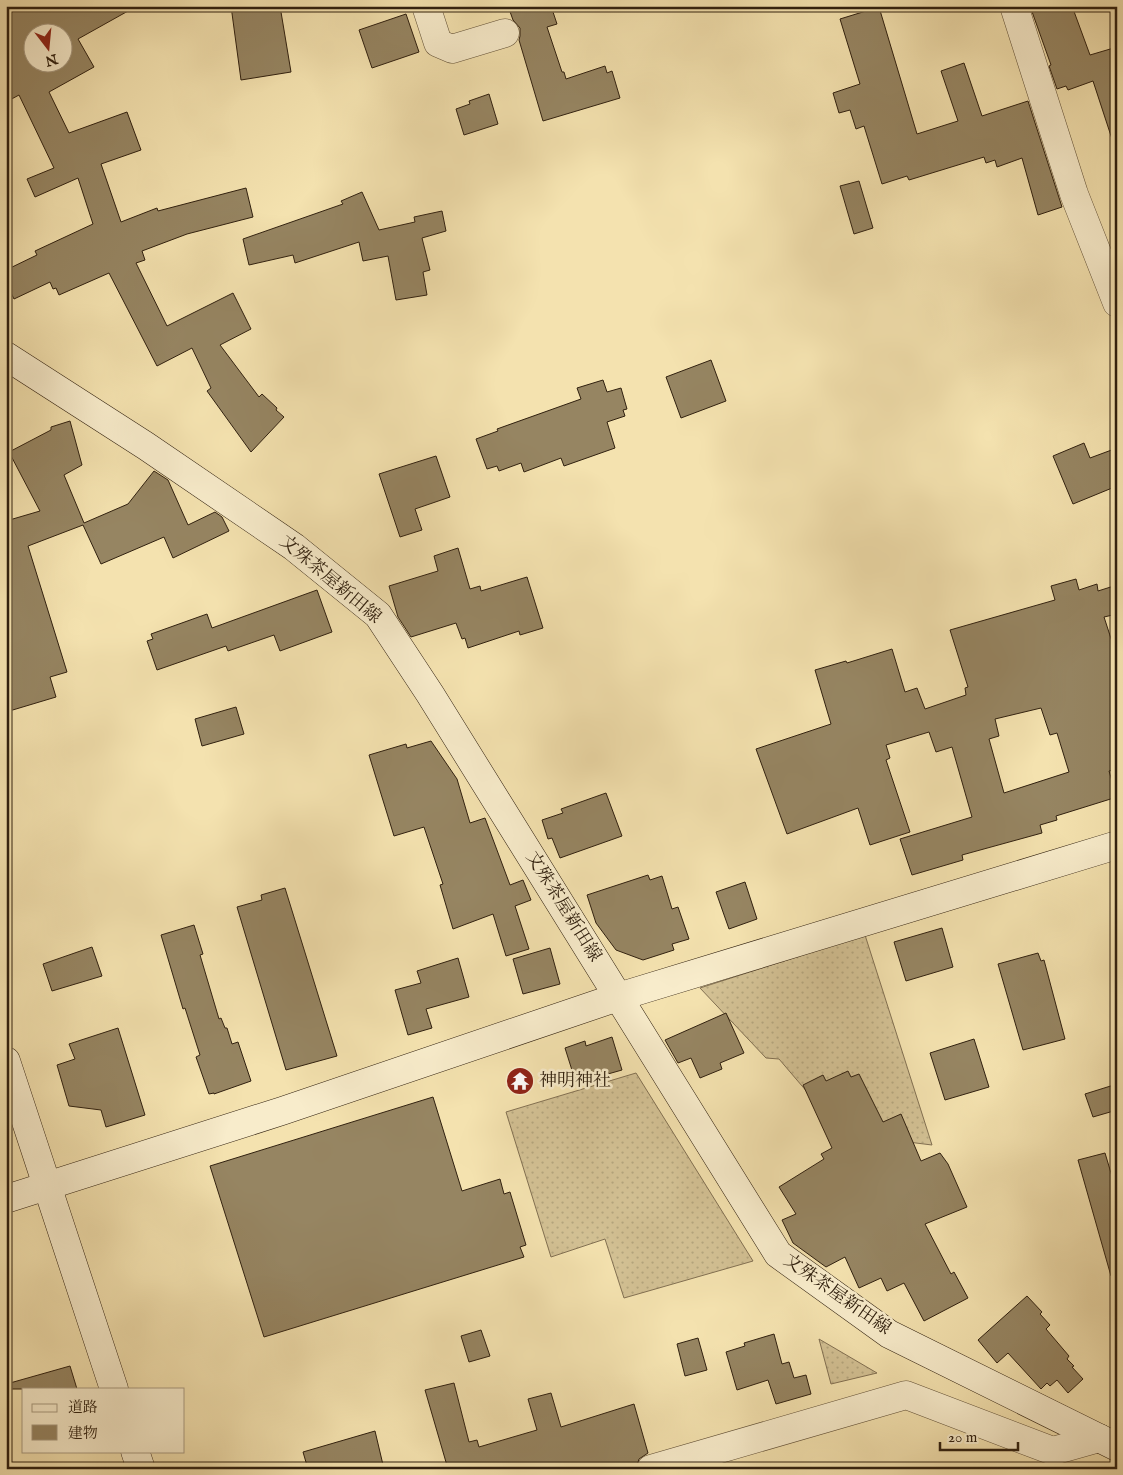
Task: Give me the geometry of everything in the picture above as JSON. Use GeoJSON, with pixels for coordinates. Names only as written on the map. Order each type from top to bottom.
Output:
{"type":"FeatureCollection","features":[{"type":"Feature","properties":{"kind":"street"},"geometry":{"type":"LineString","coordinates":[[426,6],[438,43],[452,49],[505,33]]}},
{"type":"Feature","properties":{"kind":"street"},"geometry":{"type":"LineString","coordinates":[[1014,6],[1074,194],[1117,304]]}},
{"type":"Feature","properties":{"kind":"street","name":"文殊茶屋新田線"},"geometry":{"type":"LineString","coordinates":[[6,356],[146,446],[294,547],[378,615],[430,694],[778,1254],[889,1334],[1108,1442]]}},
{"type":"Feature","properties":{"kind":"street"},"geometry":{"type":"LineString","coordinates":[[6,1199],[282,1111],[618,997],[1117,845]]}},
{"type":"Feature","properties":{"kind":"street"},"geometry":{"type":"LineString","coordinates":[[6,1060],[114,1388]]}},
{"type":"Feature","properties":{"kind":"street"},"geometry":{"type":"LineString","coordinates":[[652,1469],[906,1395],[1053,1451],[1108,1442]]}},
{"type":"Feature","properties":{"kind":"street"},"geometry":{"type":"LineString","coordinates":[[135,1452],[141,1469]]}},
{"type":"Feature","properties":{"kind":"shaded area"},"geometry":{"type":"Polygon","coordinates":[[[865,935],[932,1145],[900,1141],[808,1093],[779,1059],[766,1058],[700,988],[865,935]]]}},
{"type":"Feature","properties":{"kind":"shaded area"},"geometry":{"type":"Polygon","coordinates":[[[636,1073],[753,1261],[624,1298],[605,1239],[551,1257],[506,1112],[636,1073]]]}},
{"type":"Feature","properties":{"kind":"shaded area"},"geometry":{"type":"Polygon","coordinates":[[[819,1339],[877,1373],[831,1384],[819,1339]]]}},
{"type":"Feature","properties":{"kind":"building"},"geometry":{"type":"Polygon","coordinates":[[[20,6],[137,6],[78,39],[94,67],[49,92],[69,133],[127,112],[141,150],[101,164],[121,222],[157,208],[158,211],[246,188],[253,217],[187,234],[142,251],[145,260],[136,263],[167,326],[233,293],[251,329],[220,345],[259,397],[262,394],[284,417],[251,452],[207,391],[211,388],[192,348],[157,366],[109,273],[59,295],[56,288],[53,289],[50,282],[14,299],[6,283],[6,270],[37,255],[35,251],[93,224],[78,178],[35,197],[27,179],[54,168],[19,95],[6,102],[6,14],[20,6]]]}},
{"type":"Feature","properties":{"kind":"building"},"geometry":{"type":"Polygon","coordinates":[[[231,6],[280,6],[291,72],[241,80],[231,6]]]}},
{"type":"Feature","properties":{"kind":"building"},"geometry":{"type":"Polygon","coordinates":[[[508,6],[551,6],[557,24],[547,27],[566,79],[605,66],[607,73],[612,71],[620,98],[543,121],[519,40],[520,28],[513,20],[508,6]]]}},
{"type":"Feature","properties":{"kind":"building"},"geometry":{"type":"Polygon","coordinates":[[[1030,6],[1072,6],[1090,55],[1117,47],[1117,141],[1113,142],[1093,81],[1068,90],[1066,86],[1057,89],[1049,66],[1051,65],[1030,6]]]}},
{"type":"Feature","properties":{"kind":"building"},"geometry":{"type":"Polygon","coordinates":[[[879,7],[917,134],[958,121],[941,71],[964,63],[982,116],[1028,101],[1062,207],[1038,215],[1022,158],[997,167],[995,160],[986,163],[984,157],[909,180],[907,176],[882,184],[864,126],[856,129],[850,110],[839,113],[833,93],[860,84],[840,19],[879,7]]]}},
{"type":"Feature","properties":{"kind":"building"},"geometry":{"type":"Polygon","coordinates":[[[406,14],[419,52],[372,68],[359,30],[406,14]]]}},
{"type":"Feature","properties":{"kind":"building"},"geometry":{"type":"Polygon","coordinates":[[[489,94],[498,124],[464,135],[456,109],[470,104],[469,101],[489,94]]]}},
{"type":"Feature","properties":{"kind":"building"},"geometry":{"type":"Polygon","coordinates":[[[859,181],[873,228],[854,234],[840,186],[859,181]]]}},
{"type":"Feature","properties":{"kind":"building"},"geometry":{"type":"Polygon","coordinates":[[[362,192],[379,230],[415,222],[414,217],[442,211],[446,231],[422,238],[430,270],[423,272],[427,295],[396,300],[388,256],[363,261],[359,242],[295,263],[293,255],[249,265],[243,239],[343,204],[341,201],[362,192]]]}},
{"type":"Feature","properties":{"kind":"building"},"geometry":{"type":"Polygon","coordinates":[[[711,360],[726,401],[681,418],[666,377],[711,360]]]}},
{"type":"Feature","properties":{"kind":"building"},"geometry":{"type":"Polygon","coordinates":[[[603,380],[607,392],[621,388],[627,409],[623,410],[625,416],[607,422],[615,448],[564,466],[561,458],[524,472],[521,463],[499,471],[497,466],[487,469],[476,439],[498,431],[497,429],[581,399],[577,388],[603,380]]]}},
{"type":"Feature","properties":{"kind":"building"},"geometry":{"type":"Polygon","coordinates":[[[70,421],[82,465],[64,475],[84,523],[128,504],[154,471],[168,480],[188,525],[215,512],[222,517],[229,531],[173,558],[164,537],[101,564],[83,525],[28,546],[67,672],[50,677],[56,697],[6,712],[6,521],[40,511],[9,452],[51,430],[51,427],[70,421]]]}},
{"type":"Feature","properties":{"kind":"building"},"geometry":{"type":"Polygon","coordinates":[[[1084,443],[1090,458],[1117,448],[1117,486],[1073,504],[1053,456],[1084,443]]]}},
{"type":"Feature","properties":{"kind":"building"},"geometry":{"type":"Polygon","coordinates":[[[436,456],[450,497],[415,509],[422,530],[400,537],[379,474],[436,456]]]}},
{"type":"Feature","properties":{"kind":"building"},"geometry":{"type":"Polygon","coordinates":[[[458,548],[470,589],[480,586],[481,591],[527,577],[543,628],[520,635],[519,631],[468,648],[465,638],[462,639],[456,623],[411,637],[398,617],[389,586],[438,571],[434,556],[458,548]]]}},
{"type":"Feature","properties":{"kind":"building"},"geometry":{"type":"Polygon","coordinates":[[[1076,579],[1079,590],[1097,584],[1098,591],[1117,585],[1117,614],[1104,617],[1117,657],[1117,769],[1109,771],[1117,797],[1056,816],[1057,820],[1040,825],[1042,833],[962,855],[963,860],[912,875],[900,839],[972,817],[952,747],[936,752],[929,732],[886,745],[890,758],[886,760],[910,832],[870,845],[858,808],[787,834],[756,749],[831,724],[815,670],[846,661],[847,663],[892,649],[905,692],[917,688],[925,709],[966,695],[965,688],[968,687],[950,630],[1055,600],[1051,586],[1076,579]],[[1041,708],[995,719],[999,736],[989,739],[1004,793],[1069,772],[1057,733],[1050,735],[1041,708]]]}},
{"type":"Feature","properties":{"kind":"building"},"geometry":{"type":"Polygon","coordinates":[[[317,590],[332,632],[280,651],[274,635],[228,651],[226,646],[157,670],[147,641],[153,639],[151,634],[207,614],[212,628],[317,590]]]}},
{"type":"Feature","properties":{"kind":"building"},"geometry":{"type":"Polygon","coordinates":[[[236,707],[244,734],[202,746],[195,719],[236,707]]]}},
{"type":"Feature","properties":{"kind":"building"},"geometry":{"type":"Polygon","coordinates":[[[431,741],[457,779],[470,823],[485,818],[510,885],[523,880],[531,900],[515,906],[529,949],[506,956],[493,914],[453,929],[440,885],[443,884],[424,827],[394,836],[369,755],[406,744],[407,748],[431,741]]]}},
{"type":"Feature","properties":{"kind":"building"},"geometry":{"type":"Polygon","coordinates":[[[606,793],[622,836],[560,858],[552,838],[548,839],[542,820],[563,813],[561,809],[606,793]]]}},
{"type":"Feature","properties":{"kind":"building"},"geometry":{"type":"Polygon","coordinates":[[[648,875],[650,880],[662,876],[672,909],[678,907],[689,939],[672,944],[674,950],[643,960],[616,950],[596,923],[587,895],[648,875]]]}},
{"type":"Feature","properties":{"kind":"building"},"geometry":{"type":"Polygon","coordinates":[[[745,882],[757,919],[729,929],[716,892],[745,882]]]}},
{"type":"Feature","properties":{"kind":"building"},"geometry":{"type":"Polygon","coordinates":[[[285,888],[337,1056],[286,1070],[237,907],[262,900],[261,895],[285,888]]]}},
{"type":"Feature","properties":{"kind":"building"},"geometry":{"type":"Polygon","coordinates":[[[194,925],[203,954],[200,955],[219,1019],[221,1018],[225,1028],[227,1028],[232,1044],[238,1042],[251,1081],[214,1094],[209,1094],[196,1057],[200,1055],[185,1008],[183,1009],[161,935],[194,925]]]}},
{"type":"Feature","properties":{"kind":"building"},"geometry":{"type":"Polygon","coordinates":[[[942,928],[953,967],[906,981],[894,942],[942,928]]]}},
{"type":"Feature","properties":{"kind":"building"},"geometry":{"type":"Polygon","coordinates":[[[92,947],[102,976],[52,991],[43,964],[92,947]]]}},
{"type":"Feature","properties":{"kind":"building"},"geometry":{"type":"Polygon","coordinates":[[[550,948],[560,984],[523,994],[513,959],[550,948]]]}},
{"type":"Feature","properties":{"kind":"building"},"geometry":{"type":"Polygon","coordinates":[[[1038,953],[1041,961],[1044,960],[1065,1039],[1023,1050],[998,964],[1038,953]]]}},
{"type":"Feature","properties":{"kind":"building"},"geometry":{"type":"Polygon","coordinates":[[[458,958],[469,997],[426,1009],[432,1028],[408,1035],[395,990],[421,983],[417,971],[458,958]]]}},
{"type":"Feature","properties":{"kind":"building"},"geometry":{"type":"Polygon","coordinates":[[[726,1013],[744,1053],[720,1063],[722,1069],[700,1078],[691,1058],[678,1063],[665,1040],[726,1013]]]}},
{"type":"Feature","properties":{"kind":"building"},"geometry":{"type":"Polygon","coordinates":[[[118,1028],[145,1115],[106,1127],[101,1110],[69,1106],[57,1065],[75,1059],[69,1044],[118,1028]]]}},
{"type":"Feature","properties":{"kind":"building"},"geometry":{"type":"Polygon","coordinates":[[[612,1037],[622,1070],[576,1083],[565,1048],[585,1041],[586,1046],[612,1037]]]}},
{"type":"Feature","properties":{"kind":"building"},"geometry":{"type":"Polygon","coordinates":[[[974,1039],[989,1087],[945,1100],[930,1053],[974,1039]]]}},
{"type":"Feature","properties":{"kind":"building"},"geometry":{"type":"Polygon","coordinates":[[[848,1071],[851,1077],[859,1074],[883,1122],[901,1114],[921,1161],[940,1153],[948,1164],[967,1207],[925,1224],[951,1274],[954,1272],[968,1298],[924,1321],[904,1283],[887,1291],[881,1278],[859,1288],[845,1257],[826,1267],[793,1243],[782,1220],[796,1214],[779,1187],[824,1159],[821,1154],[832,1148],[803,1085],[823,1075],[826,1081],[848,1071]]]}},
{"type":"Feature","properties":{"kind":"building"},"geometry":{"type":"Polygon","coordinates":[[[1117,1084],[1117,1110],[1093,1117],[1085,1094],[1117,1084]]]}},
{"type":"Feature","properties":{"kind":"building"},"geometry":{"type":"Polygon","coordinates":[[[433,1097],[462,1191],[500,1179],[504,1194],[510,1192],[526,1245],[520,1247],[524,1257],[264,1337],[210,1166],[433,1097]]]}},
{"type":"Feature","properties":{"kind":"building"},"geometry":{"type":"Polygon","coordinates":[[[1105,1153],[1114,1183],[1112,1183],[1117,1202],[1117,1275],[1111,1276],[1078,1160],[1105,1153]]]}},
{"type":"Feature","properties":{"kind":"building"},"geometry":{"type":"Polygon","coordinates":[[[1027,1296],[1042,1312],[1040,1314],[1050,1325],[1046,1329],[1069,1356],[1067,1359],[1083,1379],[1068,1393],[1057,1380],[1050,1386],[1047,1383],[1041,1389],[1008,1353],[997,1363],[978,1340],[1027,1296]]]}},
{"type":"Feature","properties":{"kind":"building"},"geometry":{"type":"Polygon","coordinates":[[[481,1330],[490,1356],[469,1362],[461,1336],[481,1330]]]}},
{"type":"Feature","properties":{"kind":"building"},"geometry":{"type":"Polygon","coordinates":[[[774,1334],[782,1364],[789,1362],[794,1378],[806,1375],[811,1394],[776,1404],[768,1380],[737,1390],[726,1352],[745,1346],[744,1343],[774,1334]]]}},
{"type":"Feature","properties":{"kind":"building"},"geometry":{"type":"Polygon","coordinates":[[[698,1338],[707,1370],[685,1376],[677,1344],[698,1338]]]}},
{"type":"Feature","properties":{"kind":"building"},"geometry":{"type":"Polygon","coordinates":[[[70,1366],[77,1388],[11,1389],[10,1383],[70,1366]]]}},
{"type":"Feature","properties":{"kind":"building"},"geometry":{"type":"Polygon","coordinates":[[[454,1383],[469,1442],[477,1440],[479,1447],[537,1430],[528,1399],[551,1393],[561,1427],[634,1404],[648,1453],[639,1459],[636,1469],[448,1469],[425,1390],[454,1383]]]}},
{"type":"Feature","properties":{"kind":"building"},"geometry":{"type":"Polygon","coordinates":[[[375,1431],[384,1469],[308,1469],[303,1452],[375,1431]]]}},
{"type":"Feature","properties":{"kind":"place","name":"神明神社"},"geometry":{"type":"Point","coordinates":[520,1081]}}]}
